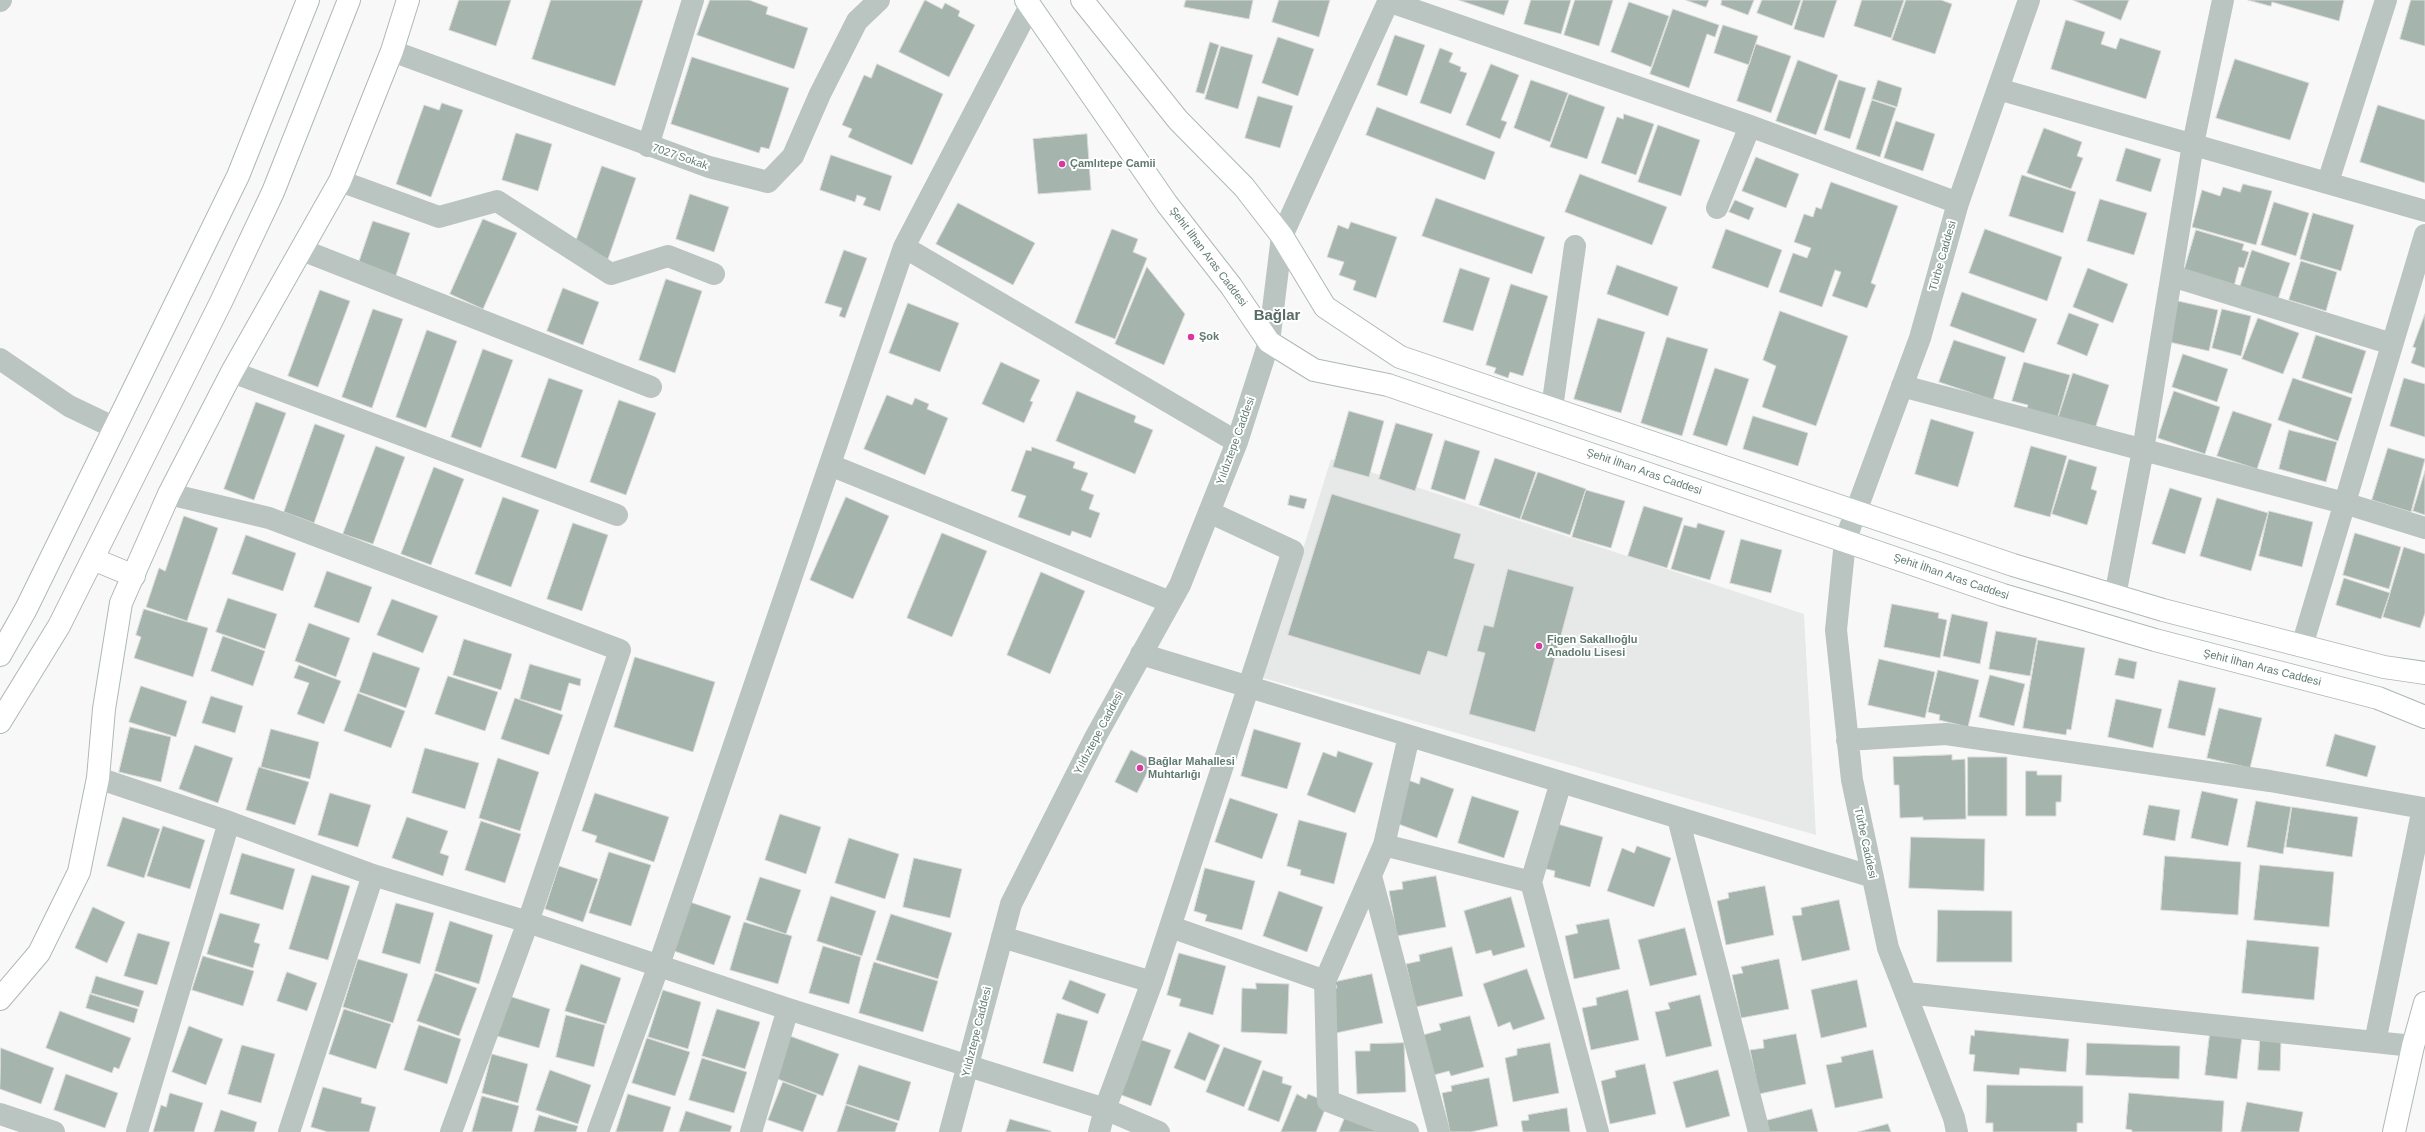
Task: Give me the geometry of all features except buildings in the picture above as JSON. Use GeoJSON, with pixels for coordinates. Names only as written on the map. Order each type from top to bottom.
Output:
{"type":"FeatureCollection","features":[{"type":"Feature","properties":{"kind":"main road"},"geometry":{"type":"LineString","coordinates":[[0,656],[26,608],[116,428],[238,176],[308,0]]}},
{"type":"Feature","properties":{"kind":"main road"},"geometry":{"type":"LineString","coordinates":[[0,722],[59,626],[221,302],[273,192],[348,0]]}},
{"type":"Feature","properties":{"kind":"main road"},"geometry":{"type":"LineString","coordinates":[[0,999],[39,954],[79,872],[98,778],[104,709],[121,603],[169,494],[232,372],[340,181],[392,51],[408,0]]}},
{"type":"Feature","properties":{"kind":"main road"},"geometry":{"type":"LineString","coordinates":[[1082,0],[1178,120],[1244,186],[1282,236],[1325,307],[1400,357],[2013,565],[2115,596],[2302,646],[2384,667],[2425,673]]}},
{"type":"Feature","properties":{"kind":"main road","name":"Şehit İlhan Aras Caddesi"},"geometry":{"type":"LineString","coordinates":[[1028,3],[1167,204],[1231,286],[1269,342],[1314,370],[1388,386],[2003,595],[2155,640],[2378,698],[2425,717]]}},
{"type":"Feature","properties":{"kind":"main road"},"geometry":{"type":"LineString","coordinates":[[93,559],[134,576]]}},
{"type":"Feature","properties":{"kind":"main road"},"geometry":{"type":"LineString","coordinates":[[2394,1132],[2413,1046],[2425,1003]]}},
{"type":"Feature","properties":{"kind":"street"},"geometry":{"type":"LineString","coordinates":[[648,146],[693,0]]}},
{"type":"Feature","properties":{"kind":"street","name":"7027 Sokak"},"geometry":{"type":"LineString","coordinates":[[392,51],[648,146],[709,167],[768,182],[793,156],[820,94],[857,21],[879,0]]}},
{"type":"Feature","properties":{"kind":"street","name":"Türbe Caddesi"},"geometry":{"type":"LineString","coordinates":[[1957,1132],[1954,1118],[1888,948],[1852,780],[1836,630],[1845,541],[1920,338],[1958,203],[2028,0]]}},
{"type":"Feature","properties":{"kind":"street"},"geometry":{"type":"LineString","coordinates":[[2115,596],[2143,450],[2193,144],[2223,0]]}},
{"type":"Feature","properties":{"kind":"street"},"geometry":{"type":"LineString","coordinates":[[2328,182],[2386,0]]}},
{"type":"Feature","properties":{"kind":"street"},"geometry":{"type":"LineString","coordinates":[[1388,1],[1750,126],[1958,203]]}},
{"type":"Feature","properties":{"kind":"street","name":"Yıldıztepe Caddesi"},"geometry":{"type":"LineString","coordinates":[[950,1132],[1011,904],[1096,736],[1180,585],[1237,442],[1269,342],[1282,236],[1388,1]]}},
{"type":"Feature","properties":{"kind":"street"},"geometry":{"type":"LineString","coordinates":[[598,1132],[659,965],[904,247],[1028,3]]}},
{"type":"Feature","properties":{"kind":"street"},"geometry":{"type":"LineString","coordinates":[[1998,89],[2328,182],[2425,211]]}},
{"type":"Feature","properties":{"kind":"street"},"geometry":{"type":"LineString","coordinates":[[1717,208],[1750,126]]}},
{"type":"Feature","properties":{"kind":"street"},"geometry":{"type":"LineString","coordinates":[[340,181],[439,217],[497,202],[610,274],[668,256],[714,274]]}},
{"type":"Feature","properties":{"kind":"street"},"geometry":{"type":"LineString","coordinates":[[2302,646],[2425,235]]}},
{"type":"Feature","properties":{"kind":"street"},"geometry":{"type":"LineString","coordinates":[[1552,408],[1575,246]]}},
{"type":"Feature","properties":{"kind":"street"},"geometry":{"type":"LineString","coordinates":[[904,247],[1237,442]]}},
{"type":"Feature","properties":{"kind":"street"},"geometry":{"type":"LineString","coordinates":[[302,250],[651,386]]}},
{"type":"Feature","properties":{"kind":"street"},"geometry":{"type":"LineString","coordinates":[[2172,276],[2392,344]]}},
{"type":"Feature","properties":{"kind":"street"},"geometry":{"type":"LineString","coordinates":[[0,359],[69,406],[116,428]]}},
{"type":"Feature","properties":{"kind":"street"},"geometry":{"type":"LineString","coordinates":[[232,372],[617,515]]}},
{"type":"Feature","properties":{"kind":"street"},"geometry":{"type":"LineString","coordinates":[[1902,386],[2344,503],[2425,528]]}},
{"type":"Feature","properties":{"kind":"street"},"geometry":{"type":"LineString","coordinates":[[830,465],[1170,602]]}},
{"type":"Feature","properties":{"kind":"street"},"geometry":{"type":"LineString","coordinates":[[169,494],[269,518],[620,650],[528,922],[451,1132]]}},
{"type":"Feature","properties":{"kind":"street"},"geometry":{"type":"LineString","coordinates":[[1099,1132],[1105,1109],[1171,926],[1293,551],[1209,512]]}},
{"type":"Feature","properties":{"kind":"street"},"geometry":{"type":"LineString","coordinates":[[1142,654],[1873,877]]}},
{"type":"Feature","properties":{"kind":"street"},"geometry":{"type":"LineString","coordinates":[[1847,740],[1946,734],[2270,781],[2423,808],[2375,1042]]}},
{"type":"Feature","properties":{"kind":"street"},"geometry":{"type":"LineString","coordinates":[[1408,1132],[1328,1101],[1325,981],[1384,845],[1409,736]]}},
{"type":"Feature","properties":{"kind":"street"},"geometry":{"type":"LineString","coordinates":[[98,778],[229,822],[373,875],[528,922],[788,1009],[1105,1109],[1159,1132]]}},
{"type":"Feature","properties":{"kind":"street"},"geometry":{"type":"LineString","coordinates":[[1561,782],[1531,882],[1598,1132]]}},
{"type":"Feature","properties":{"kind":"street"},"geometry":{"type":"LineString","coordinates":[[1678,818],[1759,1132]]}},
{"type":"Feature","properties":{"kind":"street"},"geometry":{"type":"LineString","coordinates":[[137,1132],[229,822]]}},
{"type":"Feature","properties":{"kind":"street"},"geometry":{"type":"LineString","coordinates":[[1384,845],[1531,882]]}},
{"type":"Feature","properties":{"kind":"street"},"geometry":{"type":"LineString","coordinates":[[289,1132],[373,875]]}},
{"type":"Feature","properties":{"kind":"street"},"geometry":{"type":"LineString","coordinates":[[1371,876],[1439,1132]]}},
{"type":"Feature","properties":{"kind":"street"},"geometry":{"type":"LineString","coordinates":[[1171,926],[1325,981]]}},
{"type":"Feature","properties":{"kind":"street"},"geometry":{"type":"LineString","coordinates":[[1002,937],[1152,982]]}},
{"type":"Feature","properties":{"kind":"street"},"geometry":{"type":"LineString","coordinates":[[1906,993],[2413,1046]]}},
{"type":"Feature","properties":{"kind":"street"},"geometry":{"type":"LineString","coordinates":[[751,1132],[788,1009]]}},
{"type":"Feature","properties":{"kind":"street"},"geometry":{"type":"LineString","coordinates":[[0,1114],[54,1132]]}},
{"type":"Feature","properties":{"kind":"shaded area","name":"Figen Sakallıoğlu Anadolu Lisesi"},"geometry":{"type":"Polygon","coordinates":[[[1331,459],[1804,614],[1816,835],[1263,678],[1331,459]]]}},
{"type":"Feature","properties":{"kind":"place","name":"Çamlıtepe Camii"},"geometry":{"type":"Point","coordinates":[1062,164]}},
{"type":"Feature","properties":{"kind":"place","name":"Şok"},"geometry":{"type":"Point","coordinates":[1191,337]}},
{"type":"Feature","properties":{"kind":"place","name":"Figen Sakallıoğlu Anadolu Lisesi"},"geometry":{"type":"Point","coordinates":[1539,646]}},
{"type":"Feature","properties":{"kind":"place","name":"Bağlar Mahallesi Muhtarlığı"},"geometry":{"type":"Point","coordinates":[1140,768]}},
{"type":"Feature","properties":{"kind":"district","name":"Bağlar"},"geometry":{"type":"Point","coordinates":[1277,316]}}]}
